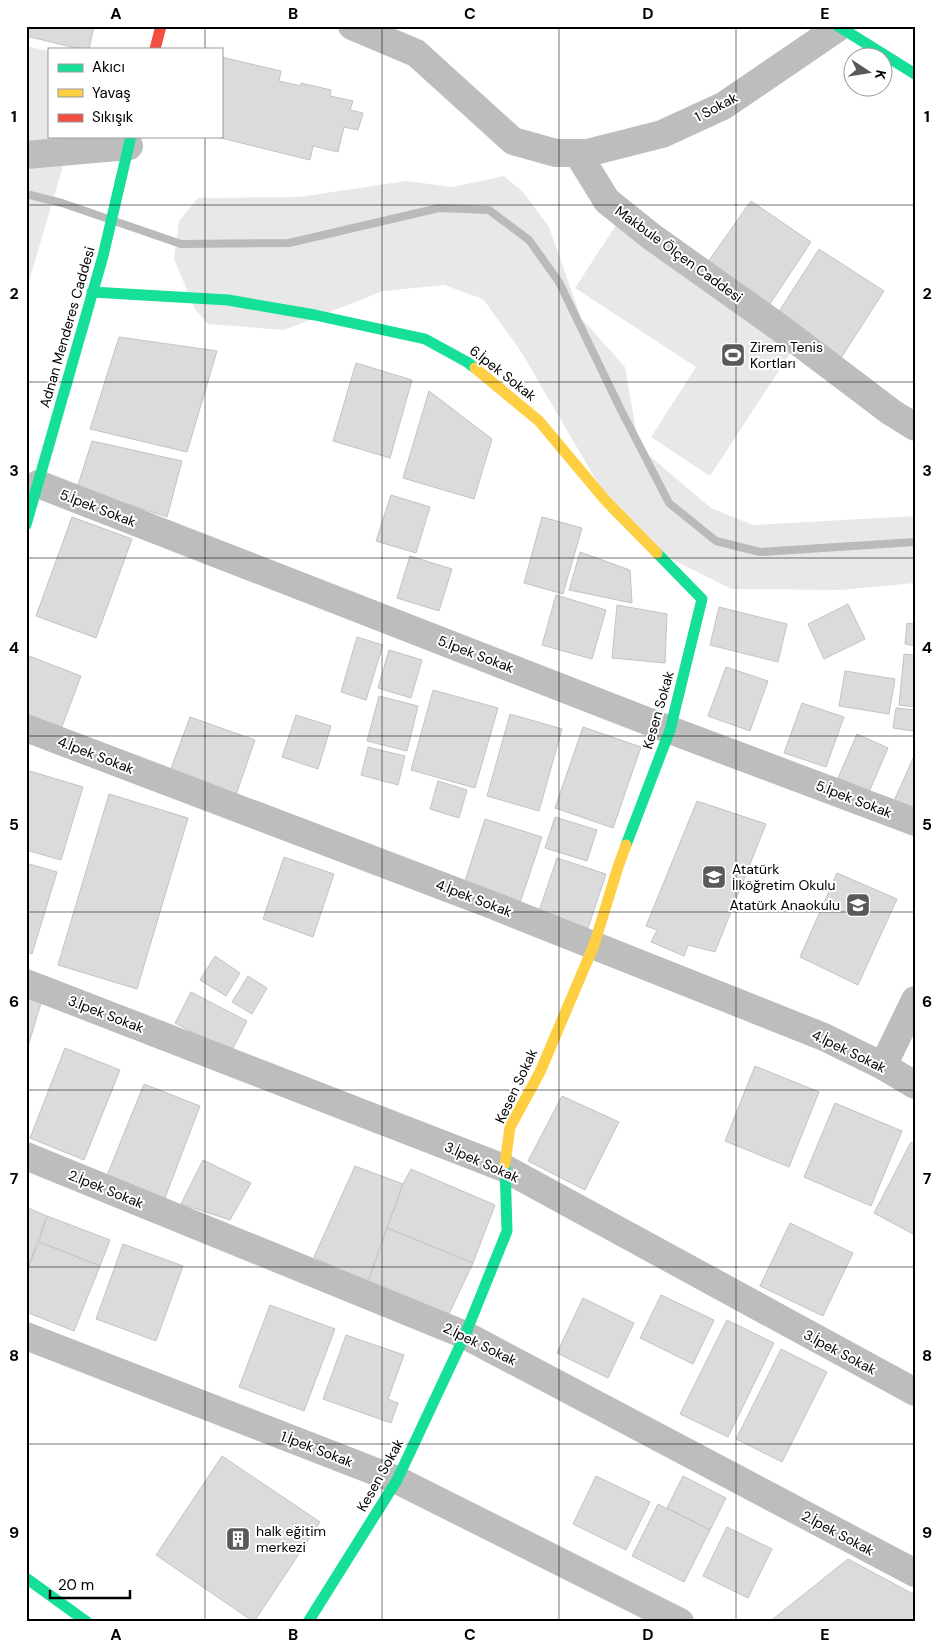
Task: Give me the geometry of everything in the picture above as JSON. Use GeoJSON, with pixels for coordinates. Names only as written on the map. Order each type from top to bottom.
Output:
{"type":"FeatureCollection","features":[{"type":"Feature","properties":{"kind":"street"},"geometry":{"type":"LineString","coordinates":[[155,48],[161,26]]}},
{"type":"Feature","properties":{"kind":"street"},"geometry":{"type":"LineString","coordinates":[[352,26],[416,53],[513,141],[556,153],[578,154]]}},
{"type":"Feature","properties":{"kind":"street"},"geometry":{"type":"LineString","coordinates":[[839,27],[915,74]]}},
{"type":"Feature","properties":{"kind":"street","name":"1 Sokak"},"geometry":{"type":"LineString","coordinates":[[578,154],[587,154],[662,134],[723,106],[839,27]]}},
{"type":"Feature","properties":{"kind":"street"},"geometry":{"type":"LineString","coordinates":[[26,155],[130,141]]}},
{"type":"Feature","properties":{"kind":"street","name":"Adnan Menderes Caddesi"},"geometry":{"type":"LineString","coordinates":[[26,524],[107,237],[130,141]]}},
{"type":"Feature","properties":{"kind":"street","name":"Makbule Ölçen Caddesi"},"geometry":{"type":"LineString","coordinates":[[578,154],[607,201],[652,237],[776,325],[891,412],[915,427]]}},
{"type":"Feature","properties":{"kind":"street","name":"6.İpek Sokak"},"geometry":{"type":"LineString","coordinates":[[92,292],[228,300],[315,315],[425,339],[466,362],[539,421],[606,501],[702,599]]}},
{"type":"Feature","properties":{"kind":"street","name":"5.İpek Sokak"},"geometry":{"type":"LineString","coordinates":[[38,484],[670,730],[915,822]]}},
{"type":"Feature","properties":{"kind":"street","name":"Kesen Sokak"},"geometry":{"type":"LineString","coordinates":[[308,1622],[398,1480],[466,1335],[507,1231],[504,1168],[510,1128],[540,1072],[594,945],[618,867],[670,730],[702,599]]}},
{"type":"Feature","properties":{"kind":"street","name":"4.İpek Sokak"},"geometry":{"type":"LineString","coordinates":[[26,728],[483,901],[824,1037],[883,1066],[915,1086]]}},
{"type":"Feature","properties":{"kind":"street","name":"3.İpek Sokak"},"geometry":{"type":"LineString","coordinates":[[26,983],[504,1168],[915,1392]]}},
{"type":"Feature","properties":{"kind":"street"},"geometry":{"type":"LineString","coordinates":[[883,1066],[915,1000]]}},
{"type":"Feature","properties":{"kind":"street","name":"2.İpek Sokak"},"geometry":{"type":"LineString","coordinates":[[26,1156],[466,1335],[915,1573]]}},
{"type":"Feature","properties":{"kind":"street","name":"1.İpek Sokak"},"geometry":{"type":"LineString","coordinates":[[26,1336],[398,1480],[680,1622]]}},
{"type":"Feature","properties":{"kind":"street"},"geometry":{"type":"LineString","coordinates":[[26,1578],[87,1622]]}},
{"type":"Feature","properties":{"kind":"shaded area"},"geometry":{"type":"Polygon","coordinates":[[[26,46],[48,51],[48,138],[71,138],[26,291],[26,46]]]}},
{"type":"Feature","properties":{"kind":"shaded area"},"geometry":{"type":"Polygon","coordinates":[[[504,176],[523,192],[549,227],[581,318],[625,367],[639,447],[711,508],[753,525],[915,516],[915,583],[840,590],[731,589],[663,555],[613,509],[520,350],[483,299],[444,285],[383,291],[284,330],[208,324],[195,309],[174,259],[179,221],[198,198],[299,197],[406,181],[453,187],[504,176]]]}},
{"type":"Feature","properties":{"kind":"shaded area","name":"Zirem Tenis Kortları"},"geometry":{"type":"Polygon","coordinates":[[[616,225],[797,343],[710,476],[651,437],[696,367],[575,288],[616,225]]]}},
{"type":"Feature","properties":{"kind":"building"},"geometry":{"type":"Polygon","coordinates":[[[26,26],[94,26],[89,48],[76,48],[26,36],[26,26]]]}},
{"type":"Feature","properties":{"kind":"building"},"geometry":{"type":"Polygon","coordinates":[[[222,57],[281,71],[279,81],[301,86],[301,83],[331,90],[330,96],[353,101],[350,110],[363,113],[358,130],[344,127],[338,152],[313,146],[310,160],[221,138],[222,57]]]}},
{"type":"Feature","properties":{"kind":"building"},"geometry":{"type":"Polygon","coordinates":[[[751,201],[811,242],[766,310],[705,266],[751,201]]]}},
{"type":"Feature","properties":{"kind":"building"},"geometry":{"type":"Polygon","coordinates":[[[819,249],[884,291],[841,358],[776,316],[819,249]]]}},
{"type":"Feature","properties":{"kind":"building"},"geometry":{"type":"Polygon","coordinates":[[[119,337],[217,351],[187,452],[90,429],[119,337]]]}},
{"type":"Feature","properties":{"kind":"building"},"geometry":{"type":"Polygon","coordinates":[[[356,363],[412,380],[390,458],[333,441],[356,363]]]}},
{"type":"Feature","properties":{"kind":"building"},"geometry":{"type":"Polygon","coordinates":[[[429,391],[492,439],[474,499],[403,478],[429,391]]]}},
{"type":"Feature","properties":{"kind":"building"},"geometry":{"type":"Polygon","coordinates":[[[92,441],[182,461],[167,517],[77,488],[92,441]]]}},
{"type":"Feature","properties":{"kind":"building"},"geometry":{"type":"Polygon","coordinates":[[[391,495],[430,507],[416,553],[376,541],[391,495]]]}},
{"type":"Feature","properties":{"kind":"building"},"geometry":{"type":"Polygon","coordinates":[[[72,517],[132,539],[96,638],[36,616],[72,517]]]}},
{"type":"Feature","properties":{"kind":"building"},"geometry":{"type":"Polygon","coordinates":[[[542,517],[582,528],[563,594],[524,583],[542,517]]]}},
{"type":"Feature","properties":{"kind":"building"},"geometry":{"type":"Polygon","coordinates":[[[580,552],[630,570],[632,603],[569,590],[580,552]]]}},
{"type":"Feature","properties":{"kind":"building"},"geometry":{"type":"Polygon","coordinates":[[[410,556],[452,569],[439,611],[397,598],[410,556]]]}},
{"type":"Feature","properties":{"kind":"building"},"geometry":{"type":"Polygon","coordinates":[[[556,595],[606,610],[592,659],[542,645],[556,595]]]}},
{"type":"Feature","properties":{"kind":"building"},"geometry":{"type":"Polygon","coordinates":[[[848,604],[865,639],[824,659],[808,624],[848,604]]]}},
{"type":"Feature","properties":{"kind":"building"},"geometry":{"type":"Polygon","coordinates":[[[617,605],[667,614],[665,663],[612,658],[617,605]]]}},
{"type":"Feature","properties":{"kind":"building"},"geometry":{"type":"Polygon","coordinates":[[[719,607],[787,624],[778,662],[710,645],[719,607]]]}},
{"type":"Feature","properties":{"kind":"building"},"geometry":{"type":"Polygon","coordinates":[[[907,623],[915,624],[915,646],[905,644],[907,623]]]}},
{"type":"Feature","properties":{"kind":"building"},"geometry":{"type":"Polygon","coordinates":[[[357,637],[383,645],[366,700],[341,692],[357,637]]]}},
{"type":"Feature","properties":{"kind":"building"},"geometry":{"type":"Polygon","coordinates":[[[389,650],[422,660],[411,698],[378,688],[389,650]]]}},
{"type":"Feature","properties":{"kind":"building"},"geometry":{"type":"Polygon","coordinates":[[[904,654],[915,655],[915,707],[899,705],[904,654]]]}},
{"type":"Feature","properties":{"kind":"building"},"geometry":{"type":"Polygon","coordinates":[[[29,656],[81,676],[61,729],[26,715],[26,662],[29,656]]]}},
{"type":"Feature","properties":{"kind":"building"},"geometry":{"type":"Polygon","coordinates":[[[726,667],[768,681],[750,731],[708,716],[726,667]]]}},
{"type":"Feature","properties":{"kind":"building"},"geometry":{"type":"Polygon","coordinates":[[[845,671],[895,679],[889,714],[839,706],[845,671]]]}},
{"type":"Feature","properties":{"kind":"building"},"geometry":{"type":"Polygon","coordinates":[[[433,690],[498,708],[475,788],[411,770],[433,690]]]}},
{"type":"Feature","properties":{"kind":"building"},"geometry":{"type":"Polygon","coordinates":[[[379,696],[418,706],[407,751],[367,741],[379,696]]]}},
{"type":"Feature","properties":{"kind":"building"},"geometry":{"type":"Polygon","coordinates":[[[802,703],[844,717],[826,767],[784,753],[802,703]]]}},
{"type":"Feature","properties":{"kind":"building"},"geometry":{"type":"Polygon","coordinates":[[[896,708],[915,710],[913,731],[893,728],[896,708]]]}},
{"type":"Feature","properties":{"kind":"building"},"geometry":{"type":"Polygon","coordinates":[[[510,714],[562,729],[539,811],[487,796],[510,714]]]}},
{"type":"Feature","properties":{"kind":"building"},"geometry":{"type":"Polygon","coordinates":[[[296,715],[331,726],[318,769],[282,757],[296,715]]]}},
{"type":"Feature","properties":{"kind":"building"},"geometry":{"type":"Polygon","coordinates":[[[190,717],[255,740],[236,795],[170,771],[190,717]]]}},
{"type":"Feature","properties":{"kind":"building"},"geometry":{"type":"Polygon","coordinates":[[[583,727],[641,747],[613,828],[555,808],[583,727]]]}},
{"type":"Feature","properties":{"kind":"building"},"geometry":{"type":"Polygon","coordinates":[[[857,734],[888,748],[869,792],[838,778],[857,734]]]}},
{"type":"Feature","properties":{"kind":"building"},"geometry":{"type":"Polygon","coordinates":[[[368,747],[405,756],[398,785],[361,775],[368,747]]]}},
{"type":"Feature","properties":{"kind":"building"},"geometry":{"type":"Polygon","coordinates":[[[915,754],[915,813],[893,803],[915,754]]]}},
{"type":"Feature","properties":{"kind":"building"},"geometry":{"type":"Polygon","coordinates":[[[26,770],[83,787],[61,860],[26,850],[26,770]]]}},
{"type":"Feature","properties":{"kind":"building"},"geometry":{"type":"Polygon","coordinates":[[[438,781],[467,790],[459,818],[430,809],[438,781]]]}},
{"type":"Feature","properties":{"kind":"building"},"geometry":{"type":"Polygon","coordinates":[[[109,794],[188,818],[137,989],[58,965],[109,794]]]}},
{"type":"Feature","properties":{"kind":"building"},"geometry":{"type":"Polygon","coordinates":[[[697,801],[766,824],[715,952],[688,945],[684,956],[651,942],[657,930],[646,926],[697,801]]]}},
{"type":"Feature","properties":{"kind":"building"},"geometry":{"type":"Polygon","coordinates":[[[555,817],[597,830],[587,861],[545,848],[555,817]]]}},
{"type":"Feature","properties":{"kind":"building"},"geometry":{"type":"Polygon","coordinates":[[[485,819],[542,837],[519,906],[463,887],[485,819]]]}},
{"type":"Feature","properties":{"kind":"building"},"geometry":{"type":"Polygon","coordinates":[[[284,857],[334,874],[313,937],[263,919],[284,857]]]}},
{"type":"Feature","properties":{"kind":"building"},"geometry":{"type":"Polygon","coordinates":[[[557,858],[606,874],[586,934],[537,917],[557,858]]]}},
{"type":"Feature","properties":{"kind":"building"},"geometry":{"type":"Polygon","coordinates":[[[26,863],[57,872],[32,954],[26,952],[26,863]]]}},
{"type":"Feature","properties":{"kind":"building"},"geometry":{"type":"Polygon","coordinates":[[[837,873],[897,899],[858,985],[800,957],[837,873]]]}},
{"type":"Feature","properties":{"kind":"building"},"geometry":{"type":"Polygon","coordinates":[[[215,956],[240,973],[226,996],[200,980],[215,956]]]}},
{"type":"Feature","properties":{"kind":"building"},"geometry":{"type":"Polygon","coordinates":[[[248,976],[267,988],[252,1014],[232,1002],[248,976]]]}},
{"type":"Feature","properties":{"kind":"building"},"geometry":{"type":"Polygon","coordinates":[[[191,992],[247,1021],[231,1052],[175,1023],[191,992]]]}},
{"type":"Feature","properties":{"kind":"building"},"geometry":{"type":"Polygon","coordinates":[[[26,998],[41,1003],[26,1053],[26,998]]]}},
{"type":"Feature","properties":{"kind":"building"},"geometry":{"type":"Polygon","coordinates":[[[65,1048],[120,1070],[84,1160],[30,1138],[65,1048]]]}},
{"type":"Feature","properties":{"kind":"building"},"geometry":{"type":"Polygon","coordinates":[[[755,1066],[819,1092],[789,1167],[725,1141],[755,1066]]]}},
{"type":"Feature","properties":{"kind":"building"},"geometry":{"type":"Polygon","coordinates":[[[144,1084],[200,1106],[163,1203],[106,1178],[144,1084]]]}},
{"type":"Feature","properties":{"kind":"building"},"geometry":{"type":"Polygon","coordinates":[[[562,1096],[619,1122],[585,1190],[528,1161],[562,1096]]]}},
{"type":"Feature","properties":{"kind":"building"},"geometry":{"type":"Polygon","coordinates":[[[835,1103],[902,1131],[871,1206],[804,1177],[835,1103]]]}},
{"type":"Feature","properties":{"kind":"building"},"geometry":{"type":"Polygon","coordinates":[[[911,1142],[915,1144],[915,1235],[874,1213],[911,1142]]]}},
{"type":"Feature","properties":{"kind":"building"},"geometry":{"type":"Polygon","coordinates":[[[203,1160],[251,1183],[230,1220],[181,1204],[203,1160]]]}},
{"type":"Feature","properties":{"kind":"building"},"geometry":{"type":"Polygon","coordinates":[[[355,1166],[403,1184],[367,1284],[314,1257],[355,1166]]]}},
{"type":"Feature","properties":{"kind":"building"},"geometry":{"type":"Polygon","coordinates":[[[411,1169],[495,1205],[473,1263],[387,1228],[403,1184],[411,1169]]]}},
{"type":"Feature","properties":{"kind":"building"},"geometry":{"type":"Polygon","coordinates":[[[26,1207],[47,1216],[26,1273],[26,1207]]]}},
{"type":"Feature","properties":{"kind":"building"},"geometry":{"type":"Polygon","coordinates":[[[47,1216],[110,1240],[100,1266],[39,1242],[47,1216]]]}},
{"type":"Feature","properties":{"kind":"building"},"geometry":{"type":"Polygon","coordinates":[[[790,1223],[853,1253],[823,1316],[760,1286],[790,1223]]]}},
{"type":"Feature","properties":{"kind":"building"},"geometry":{"type":"Polygon","coordinates":[[[387,1228],[473,1263],[448,1316],[367,1284],[387,1228]]]}},
{"type":"Feature","properties":{"kind":"building"},"geometry":{"type":"Polygon","coordinates":[[[39,1242],[100,1266],[74,1331],[26,1312],[26,1273],[39,1242]]]}},
{"type":"Feature","properties":{"kind":"building"},"geometry":{"type":"Polygon","coordinates":[[[123,1244],[183,1266],[156,1341],[96,1319],[123,1244]]]}},
{"type":"Feature","properties":{"kind":"building"},"geometry":{"type":"Polygon","coordinates":[[[661,1295],[714,1320],[693,1364],[640,1338],[661,1295]]]}},
{"type":"Feature","properties":{"kind":"building"},"geometry":{"type":"Polygon","coordinates":[[[583,1298],[634,1323],[608,1378],[557,1353],[583,1298]]]}},
{"type":"Feature","properties":{"kind":"building"},"geometry":{"type":"Polygon","coordinates":[[[270,1305],[335,1329],[304,1411],[239,1387],[270,1305]]]}},
{"type":"Feature","properties":{"kind":"building"},"geometry":{"type":"Polygon","coordinates":[[[727,1320],[774,1343],[728,1437],[680,1414],[727,1320]]]}},
{"type":"Feature","properties":{"kind":"building"},"geometry":{"type":"Polygon","coordinates":[[[346,1335],[404,1355],[388,1399],[398,1403],[391,1423],[323,1399],[346,1335]]]}},
{"type":"Feature","properties":{"kind":"building"},"geometry":{"type":"Polygon","coordinates":[[[781,1349],[827,1372],[782,1462],[736,1439],[781,1349]]]}},
{"type":"Feature","properties":{"kind":"building","name":"halk eğitim merkezi"},"geometry":{"type":"Polygon","coordinates":[[[222,1456],[320,1522],[254,1622],[156,1555],[222,1456]]]}},
{"type":"Feature","properties":{"kind":"building"},"geometry":{"type":"Polygon","coordinates":[[[596,1476],[650,1502],[626,1550],[573,1524],[596,1476]]]}},
{"type":"Feature","properties":{"kind":"building"},"geometry":{"type":"Polygon","coordinates":[[[683,1476],[726,1498],[710,1530],[667,1508],[683,1476]]]}},
{"type":"Feature","properties":{"kind":"building"},"geometry":{"type":"Polygon","coordinates":[[[658,1504],[710,1530],[684,1582],[632,1556],[658,1504]]]}},
{"type":"Feature","properties":{"kind":"building"},"geometry":{"type":"Polygon","coordinates":[[[727,1527],[772,1549],[748,1598],[703,1576],[727,1527]]]}},
{"type":"Feature","properties":{"kind":"building"},"geometry":{"type":"Polygon","coordinates":[[[848,1559],[915,1595],[915,1618],[910,1622],[777,1622],[773,1619],[848,1559]]]}},
{"type":"Feature","properties":{"kind":"waterway"},"geometry":{"type":"LineString","coordinates":[[26,194],[62,203],[181,244],[289,243],[439,208],[489,210],[529,240],[559,282],[621,410],[669,503],[716,541],[760,552],[915,542]]}},
{"type":"Feature","properties":{"kind":"traffic: fast"},"geometry":{"type":"LineString","coordinates":[[838,26],[915,74]]}},
{"type":"Feature","properties":{"kind":"traffic: fast"},"geometry":{"type":"LineString","coordinates":[[26,525],[103,256],[131,138]]}},
{"type":"Feature","properties":{"kind":"traffic: fast"},"geometry":{"type":"LineString","coordinates":[[92,292],[228,300],[315,315],[425,339],[475,368]]}},
{"type":"Feature","properties":{"kind":"traffic: fast"},"geometry":{"type":"LineString","coordinates":[[626,845],[670,730],[702,599],[657,553]]}},
{"type":"Feature","properties":{"kind":"traffic: fast"},"geometry":{"type":"LineString","coordinates":[[308,1622],[397,1480],[465,1335],[507,1231],[505,1164]]}},
{"type":"Feature","properties":{"kind":"traffic: fast"},"geometry":{"type":"LineString","coordinates":[[26,1578],[87,1622]]}},
{"type":"Feature","properties":{"kind":"traffic: slow"},"geometry":{"type":"LineString","coordinates":[[475,368],[539,421],[606,501],[657,553]]}},
{"type":"Feature","properties":{"kind":"traffic: slow"},"geometry":{"type":"LineString","coordinates":[[505,1164],[510,1127],[540,1072],[594,945],[626,845]]}},
{"type":"Feature","properties":{"kind":"traffic: jam"},"geometry":{"type":"LineString","coordinates":[[155,48],[161,26]]}},
{"type":"Feature","properties":{"kind":"place","name":"Zirem Tenis Kortları"},"geometry":{"type":"Point","coordinates":[733,355]}},
{"type":"Feature","properties":{"kind":"place","name":"Atatürk İlköğretim Okulu"},"geometry":{"type":"Point","coordinates":[714,877]}},
{"type":"Feature","properties":{"kind":"place","name":"Atatürk Anaokulu"},"geometry":{"type":"Point","coordinates":[858,905]}},
{"type":"Feature","properties":{"kind":"place","name":"halk eğitim merkezi"},"geometry":{"type":"Point","coordinates":[238,1539]}}]}
